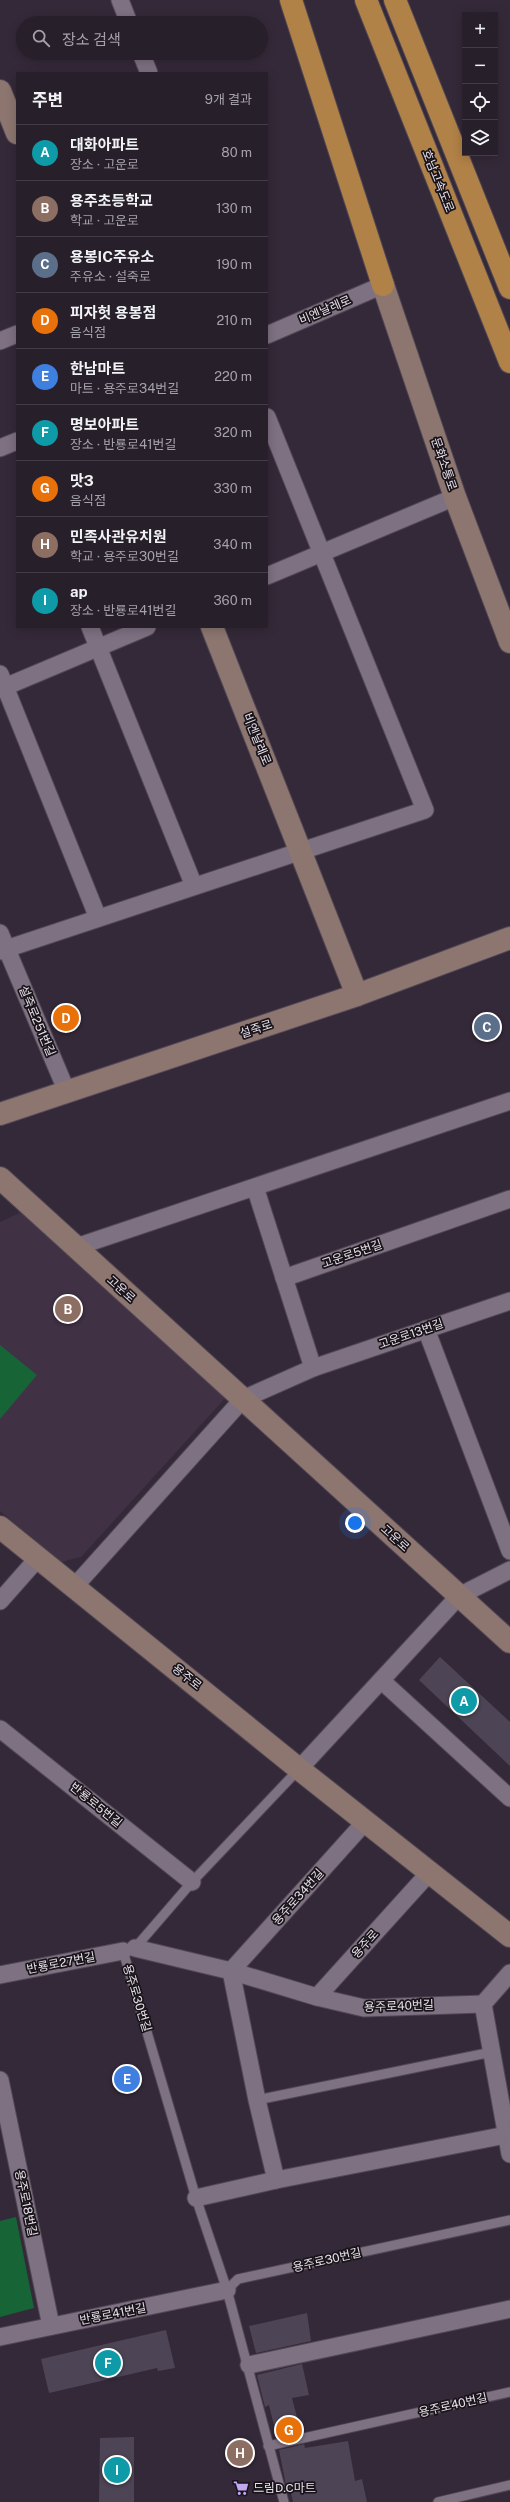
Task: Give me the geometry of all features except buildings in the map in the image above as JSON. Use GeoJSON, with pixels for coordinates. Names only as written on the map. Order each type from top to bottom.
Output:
{"type":"FeatureCollection","features":[{"type":"Feature","properties":{"kind":"highway"},"geometry":{"type":"LineString","coordinates":[[291,0],[383,285]]}},
{"type":"Feature","properties":{"kind":"highway","name":"호남고속도로"},"geometry":{"type":"LineString","coordinates":[[366,0],[510,362]]}},
{"type":"Feature","properties":{"kind":"highway"},"geometry":{"type":"LineString","coordinates":[[395,0],[510,288]]}},
{"type":"Feature","properties":{"kind":"street"},"geometry":{"type":"LineString","coordinates":[[120,0],[126,16]]}},
{"type":"Feature","properties":{"kind":"street"},"geometry":{"type":"LineString","coordinates":[[144,60],[149,72]]}},
{"type":"Feature","properties":{"kind":"street"},"geometry":{"type":"LineString","coordinates":[[0,91],[16,131]]}},
{"type":"Feature","properties":{"kind":"street","name":"비엔날레로"},"geometry":{"type":"LineString","coordinates":[[268,335],[383,285]]}},
{"type":"Feature","properties":{"kind":"street","name":"문화소통로"},"geometry":{"type":"LineString","coordinates":[[383,285],[456,497],[510,642]]}},
{"type":"Feature","properties":{"kind":"street"},"geometry":{"type":"LineString","coordinates":[[0,341],[16,334]]}},
{"type":"Feature","properties":{"kind":"street"},"geometry":{"type":"LineString","coordinates":[[3,950],[425,810],[268,419]]}},
{"type":"Feature","properties":{"kind":"street"},"geometry":{"type":"LineString","coordinates":[[0,448],[16,442]]}},
{"type":"Feature","properties":{"kind":"street"},"geometry":{"type":"LineString","coordinates":[[268,576],[456,497]]}},
{"type":"Feature","properties":{"kind":"street"},"geometry":{"type":"LineString","coordinates":[[90,628],[194,886]]}},
{"type":"Feature","properties":{"kind":"street"},"geometry":{"type":"LineString","coordinates":[[98,918],[2,683],[54,666],[145,628]]}},
{"type":"Feature","properties":{"kind":"street","name":"비엔날레로"},"geometry":{"type":"LineString","coordinates":[[212,628],[357,995]]}},
{"type":"Feature","properties":{"kind":"street","name":"설죽로251번길"},"geometry":{"type":"LineString","coordinates":[[0,933],[3,950],[67,1092]]}},
{"type":"Feature","properties":{"kind":"street","name":"설죽로"},"geometry":{"type":"LineString","coordinates":[[0,1114],[357,995],[510,938]]}},
{"type":"Feature","properties":{"kind":"street"},"geometry":{"type":"LineString","coordinates":[[76,1247],[510,1101]]}},
{"type":"Feature","properties":{"kind":"street","name":"고운로"},"geometry":{"type":"LineString","coordinates":[[0,1178],[510,1642]]}},
{"type":"Feature","properties":{"kind":"street"},"geometry":{"type":"LineString","coordinates":[[255,1186],[313,1368]]}},
{"type":"Feature","properties":{"kind":"street","name":"고운로5번길"},"geometry":{"type":"LineString","coordinates":[[284,1278],[510,1199]]}},
{"type":"Feature","properties":{"kind":"street","name":"고운로13번길"},"geometry":{"type":"LineString","coordinates":[[243,1399],[313,1368],[510,1301]]}},
{"type":"Feature","properties":{"kind":"street"},"geometry":{"type":"LineString","coordinates":[[426,1330],[510,1551]]}},
{"type":"Feature","properties":{"kind":"street"},"geometry":{"type":"LineString","coordinates":[[75,1586],[243,1399]]}},
{"type":"Feature","properties":{"kind":"street","name":"용주로"},"geometry":{"type":"LineString","coordinates":[[0,1527],[75,1586],[365,1822],[510,1936]]}},
{"type":"Feature","properties":{"kind":"street"},"geometry":{"type":"LineString","coordinates":[[0,1601],[38,1558]]}},
{"type":"Feature","properties":{"kind":"street"},"geometry":{"type":"LineString","coordinates":[[299,1769],[459,1596],[510,1570]]}},
{"type":"Feature","properties":{"kind":"street"},"geometry":{"type":"LineString","coordinates":[[382,1681],[510,1798]]}},
{"type":"Feature","properties":{"kind":"street","name":"반룡로5번길"},"geometry":{"type":"LineString","coordinates":[[0,1729],[192,1882]]}},
{"type":"Feature","properties":{"kind":"street","name":"용주로34번길"},"geometry":{"type":"LineString","coordinates":[[232,1971],[365,1822]]}},
{"type":"Feature","properties":{"kind":"street","name":"용주로"},"geometry":{"type":"LineString","coordinates":[[317,1997],[429,1873]]}},
{"type":"Feature","properties":{"kind":"street"},"geometry":{"type":"LineString","coordinates":[[129,1949],[232,1971],[317,1997]]}},
{"type":"Feature","properties":{"kind":"street","name":"반룡로27번길"},"geometry":{"type":"LineString","coordinates":[[0,1975],[129,1949]]}},
{"type":"Feature","properties":{"kind":"street"},"geometry":{"type":"LineString","coordinates":[[232,1971],[257,2100],[276,2180]]}},
{"type":"Feature","properties":{"kind":"street"},"geometry":{"type":"LineString","coordinates":[[510,1973],[483,2004],[510,2154]]}},
{"type":"Feature","properties":{"kind":"street","name":"용주로40번길"},"geometry":{"type":"LineString","coordinates":[[317,1997],[364,2008],[483,2004]]}},
{"type":"Feature","properties":{"kind":"street","name":"용주로18번길"},"geometry":{"type":"LineString","coordinates":[[0,2080],[51,2326]]}},
{"type":"Feature","properties":{"kind":"street"},"geometry":{"type":"LineString","coordinates":[[196,2198],[276,2180],[506,2135]]}},
{"type":"Feature","properties":{"kind":"street","name":"반룡로41번길"},"geometry":{"type":"LineString","coordinates":[[0,2337],[227,2290]]}},
{"type":"Feature","properties":{"kind":"street"},"geometry":{"type":"LineString","coordinates":[[249,2365],[510,2308]]}},
{"type":"Feature","properties":{"kind":"lane","name":"용주로30번길"},"geometry":{"type":"LineString","coordinates":[[284,2502],[268,2446],[249,2365],[227,2290],[196,2198],[129,1949],[299,1769]]}},
{"type":"Feature","properties":{"kind":"lane"},"geometry":{"type":"LineString","coordinates":[[257,2100],[371,2075],[492,2052]]}},
{"type":"Feature","properties":{"kind":"lane","name":"용주로30번길"},"geometry":{"type":"LineString","coordinates":[[227,2290],[238,2279],[510,2220]]}},
{"type":"Feature","properties":{"kind":"lane","name":"용주로40번길"},"geometry":{"type":"LineString","coordinates":[[268,2446],[510,2392]]}},
{"type":"Feature","properties":{"kind":"lane"},"geometry":{"type":"LineString","coordinates":[[438,2502],[510,2485]]}},
{"type":"Feature","properties":{"kind":"shaded area"},"geometry":{"type":"Polygon","coordinates":[[[28,1209],[228,1395],[81,1557],[61,1562],[0,1511],[0,1222],[28,1209]]]}},
{"type":"Feature","properties":{"kind":"green space"},"geometry":{"type":"Polygon","coordinates":[[[0,1345],[37,1375],[0,1419],[0,1345]]]}},
{"type":"Feature","properties":{"kind":"green space"},"geometry":{"type":"Polygon","coordinates":[[[16,2217],[34,2308],[0,2317],[0,2221],[16,2217]]]}},
{"type":"Feature","properties":{"kind":"place","name":"피자헛 용봉점"},"geometry":{"type":"Point","coordinates":[66,1018]}},
{"type":"Feature","properties":{"kind":"place","name":"용봉IC주유소"},"geometry":{"type":"Point","coordinates":[487,1027]}},
{"type":"Feature","properties":{"kind":"place","name":"용주초등학교"},"geometry":{"type":"Point","coordinates":[68,1309]}},
{"type":"Feature","properties":{"kind":"place","name":"대화아파트"},"geometry":{"type":"Point","coordinates":[464,1701]}},
{"type":"Feature","properties":{"kind":"place","name":"한남마트"},"geometry":{"type":"Point","coordinates":[127,2079]}},
{"type":"Feature","properties":{"kind":"place","name":"명보아파트"},"geometry":{"type":"Point","coordinates":[108,2363]}},
{"type":"Feature","properties":{"kind":"place","name":"맛3"},"geometry":{"type":"Point","coordinates":[289,2430]}},
{"type":"Feature","properties":{"kind":"place","name":"민족사관유치원"},"geometry":{"type":"Point","coordinates":[240,2453]}},
{"type":"Feature","properties":{"kind":"place","name":"ap"},"geometry":{"type":"Point","coordinates":[117,2470]}},
{"type":"Feature","properties":{"kind":"place","name":"드림D.C마트"},"geometry":{"type":"Point","coordinates":[241,2488]}}]}
